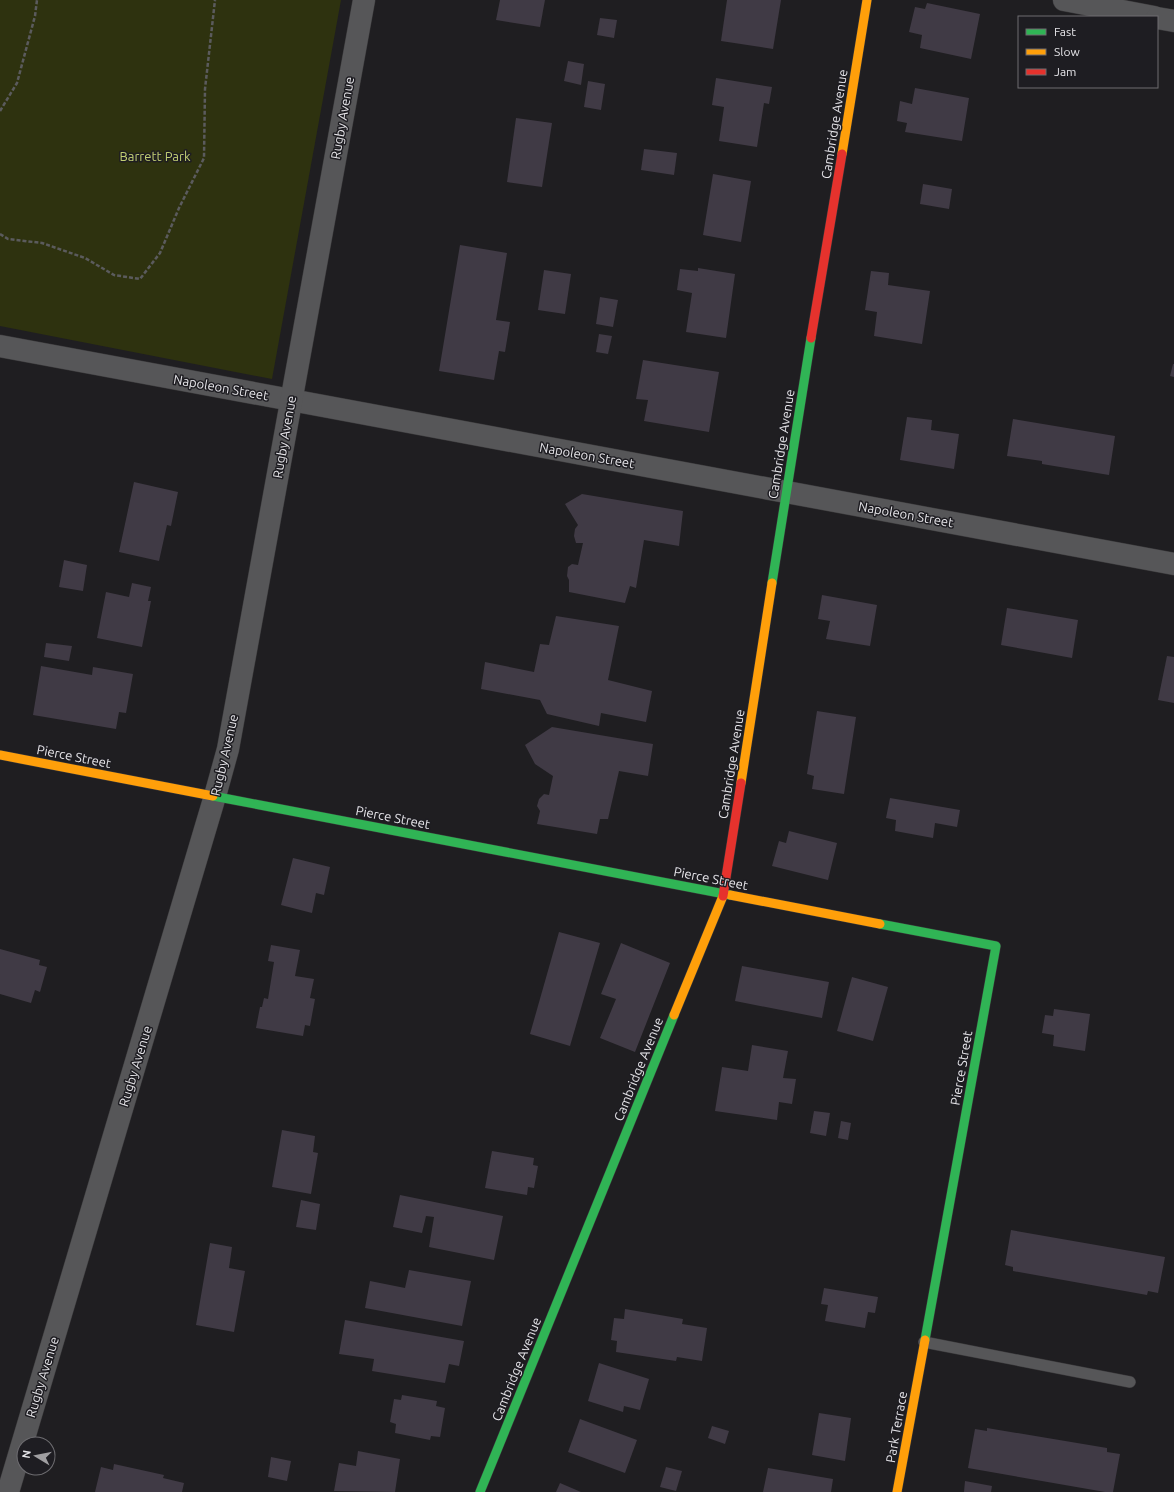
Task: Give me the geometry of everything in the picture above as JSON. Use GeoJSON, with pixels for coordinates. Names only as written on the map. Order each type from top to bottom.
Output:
{"type":"FeatureCollection","features":[{"type":"Feature","properties":{"kind":"street","name":"Rugby Avenue"},"geometry":{"type":"LineString","coordinates":[[8,1492],[228,748],[364,0]]}},
{"type":"Feature","properties":{"kind":"street","name":"Cambridge Avenue"},"geometry":{"type":"LineString","coordinates":[[480,1492],[724,893],[786,492],[868,0]]}},
{"type":"Feature","properties":{"kind":"street"},"geometry":{"type":"LineString","coordinates":[[1064,0],[1151,16]]}},
{"type":"Feature","properties":{"kind":"street"},"geometry":{"type":"LineString","coordinates":[[1158,17],[1174,21]]}},
{"type":"Feature","properties":{"kind":"street","name":"Napoleon Street"},"geometry":{"type":"LineString","coordinates":[[0,346],[1174,564]]}},
{"type":"Feature","properties":{"kind":"street","name":"Pierce Street"},"geometry":{"type":"LineString","coordinates":[[0,755],[996,946],[920,1367]]}},
{"type":"Feature","properties":{"kind":"street","name":"Park Terrace"},"geometry":{"type":"LineString","coordinates":[[898,1492],[920,1367]]}},
{"type":"Feature","properties":{"kind":"lane"},"geometry":{"type":"LineString","coordinates":[[924,1342],[1130,1382]]}},
{"type":"Feature","properties":{"kind":"path"},"geometry":{"type":"LineString","coordinates":[[0,111],[17,82],[35,16],[37,0]]}},
{"type":"Feature","properties":{"kind":"path"},"geometry":{"type":"LineString","coordinates":[[0,234],[8,239],[42,243],[85,258],[114,276],[140,279],[160,253],[179,208],[204,158],[205,89],[215,0]]}},
{"type":"Feature","properties":{"kind":"green space","name":"Barrett Park"},"geometry":{"type":"Polygon","coordinates":[[[0,0],[341,0],[272,379],[0,326],[0,0]]]}},
{"type":"Feature","properties":{"kind":"building"},"geometry":{"type":"Polygon","coordinates":[[[500,0],[545,0],[540,27],[496,20],[500,0]]]}},
{"type":"Feature","properties":{"kind":"building"},"geometry":{"type":"Polygon","coordinates":[[[727,0],[781,0],[773,49],[721,41],[727,0]]]}},
{"type":"Feature","properties":{"kind":"building"},"geometry":{"type":"Polygon","coordinates":[[[927,3],[980,14],[971,59],[920,48],[922,35],[909,32],[915,7],[925,9],[927,3]]]}},
{"type":"Feature","properties":{"kind":"building"},"geometry":{"type":"Polygon","coordinates":[[[600,18],[617,20],[614,38],[597,35],[600,18]]]}},
{"type":"Feature","properties":{"kind":"building"},"geometry":{"type":"Polygon","coordinates":[[[568,61],[584,64],[581,85],[564,81],[568,61]]]}},
{"type":"Feature","properties":{"kind":"building"},"geometry":{"type":"Polygon","coordinates":[[[716,78],[772,87],[769,104],[764,103],[757,147],[719,141],[724,107],[712,105],[716,78]]]}},
{"type":"Feature","properties":{"kind":"building"},"geometry":{"type":"Polygon","coordinates":[[[588,81],[605,84],[601,110],[584,107],[588,81]]]}},
{"type":"Feature","properties":{"kind":"building"},"geometry":{"type":"Polygon","coordinates":[[[915,88],[969,98],[962,141],[905,132],[907,123],[897,121],[900,101],[912,104],[915,88]]]}},
{"type":"Feature","properties":{"kind":"building"},"geometry":{"type":"Polygon","coordinates":[[[516,118],[552,123],[542,187],[507,182],[516,118]]]}},
{"type":"Feature","properties":{"kind":"building"},"geometry":{"type":"Polygon","coordinates":[[[644,149],[677,153],[674,175],[641,170],[644,149]]]}},
{"type":"Feature","properties":{"kind":"building"},"geometry":{"type":"Polygon","coordinates":[[[713,174],[751,181],[741,242],[703,235],[713,174]]]}},
{"type":"Feature","properties":{"kind":"building"},"geometry":{"type":"Polygon","coordinates":[[[923,184],[952,189],[949,209],[920,204],[923,184]]]}},
{"type":"Feature","properties":{"kind":"building"},"geometry":{"type":"Polygon","coordinates":[[[460,245],[507,253],[496,320],[510,322],[505,352],[499,351],[494,380],[439,371],[460,245]]]}},
{"type":"Feature","properties":{"kind":"building"},"geometry":{"type":"Polygon","coordinates":[[[698,268],[735,274],[726,338],[686,332],[692,293],[677,290],[680,269],[698,271],[698,268]]]}},
{"type":"Feature","properties":{"kind":"building"},"geometry":{"type":"Polygon","coordinates":[[[544,270],[571,274],[565,314],[538,310],[544,270]]]}},
{"type":"Feature","properties":{"kind":"building"},"geometry":{"type":"Polygon","coordinates":[[[871,271],[889,273],[888,285],[930,291],[922,344],[874,336],[877,312],[865,310],[871,271]]]}},
{"type":"Feature","properties":{"kind":"building"},"geometry":{"type":"Polygon","coordinates":[[[600,297],[618,300],[613,327],[596,324],[600,297]]]}},
{"type":"Feature","properties":{"kind":"building"},"geometry":{"type":"Polygon","coordinates":[[[599,334],[612,336],[608,354],[596,352],[599,334]]]}},
{"type":"Feature","properties":{"kind":"building"},"geometry":{"type":"Polygon","coordinates":[[[643,360],[719,372],[709,432],[644,421],[648,400],[636,399],[643,360]]]}},
{"type":"Feature","properties":{"kind":"building"},"geometry":{"type":"Polygon","coordinates":[[[1174,364],[1174,377],[1170,376],[1174,364]]]}},
{"type":"Feature","properties":{"kind":"building"},"geometry":{"type":"Polygon","coordinates":[[[907,417],[932,420],[931,430],[959,434],[954,469],[900,460],[907,417]]]}},
{"type":"Feature","properties":{"kind":"building"},"geometry":{"type":"Polygon","coordinates":[[[1013,419],[1115,436],[1109,475],[1042,464],[1042,461],[1007,456],[1013,419]]]}},
{"type":"Feature","properties":{"kind":"building"},"geometry":{"type":"Polygon","coordinates":[[[134,482],[178,492],[171,526],[167,525],[159,561],[119,552],[134,482]]]}},
{"type":"Feature","properties":{"kind":"building"},"geometry":{"type":"Polygon","coordinates":[[[582,494],[683,511],[679,546],[644,540],[636,588],[630,586],[625,603],[569,592],[569,580],[567,576],[568,567],[572,564],[578,565],[583,543],[576,543],[574,536],[575,529],[578,525],[565,504],[582,494]]]}},
{"type":"Feature","properties":{"kind":"building"},"geometry":{"type":"Polygon","coordinates":[[[64,560],[87,565],[83,591],[59,587],[64,560]]]}},
{"type":"Feature","properties":{"kind":"building"},"geometry":{"type":"Polygon","coordinates":[[[132,583],[151,587],[148,601],[151,601],[142,647],[97,638],[106,592],[129,597],[132,583]]]}},
{"type":"Feature","properties":{"kind":"building"},"geometry":{"type":"Polygon","coordinates":[[[822,595],[877,605],[870,646],[826,639],[830,621],[818,619],[822,595]]]}},
{"type":"Feature","properties":{"kind":"building"},"geometry":{"type":"Polygon","coordinates":[[[1007,608],[1078,620],[1072,658],[1001,645],[1007,608]]]}},
{"type":"Feature","properties":{"kind":"building"},"geometry":{"type":"Polygon","coordinates":[[[556,616],[619,626],[608,680],[652,691],[646,722],[601,713],[599,726],[547,714],[540,700],[481,689],[485,662],[534,672],[540,644],[549,645],[556,616]]]}},
{"type":"Feature","properties":{"kind":"building"},"geometry":{"type":"Polygon","coordinates":[[[46,643],[72,646],[69,661],[44,657],[46,643]]]}},
{"type":"Feature","properties":{"kind":"building"},"geometry":{"type":"Polygon","coordinates":[[[1167,656],[1174,657],[1174,703],[1158,700],[1167,656]]]}},
{"type":"Feature","properties":{"kind":"building"},"geometry":{"type":"Polygon","coordinates":[[[41,666],[92,675],[93,667],[133,674],[126,713],[119,712],[116,729],[33,715],[41,666]]]}},
{"type":"Feature","properties":{"kind":"building"},"geometry":{"type":"Polygon","coordinates":[[[817,711],[856,717],[844,794],[812,789],[814,776],[807,774],[817,711]]]}},
{"type":"Feature","properties":{"kind":"building"},"geometry":{"type":"Polygon","coordinates":[[[552,727],[653,744],[648,776],[619,771],[608,819],[600,819],[597,834],[537,824],[540,811],[537,806],[539,799],[544,794],[549,795],[553,776],[535,764],[525,745],[552,727]]]}},
{"type":"Feature","properties":{"kind":"building"},"geometry":{"type":"Polygon","coordinates":[[[890,798],[960,810],[957,827],[935,823],[933,838],[895,831],[896,820],[886,818],[890,798]]]}},
{"type":"Feature","properties":{"kind":"building"},"geometry":{"type":"Polygon","coordinates":[[[789,831],[837,843],[828,880],[772,866],[779,841],[786,843],[789,831]]]}},
{"type":"Feature","properties":{"kind":"building"},"geometry":{"type":"Polygon","coordinates":[[[293,858],[330,867],[324,895],[316,893],[312,913],[281,905],[293,858]]]}},
{"type":"Feature","properties":{"kind":"building"},"geometry":{"type":"Polygon","coordinates":[[[559,932],[600,943],[570,1046],[530,1034],[559,932]]]}},
{"type":"Feature","properties":{"kind":"building"},"geometry":{"type":"Polygon","coordinates":[[[621,943],[670,963],[635,1052],[600,1038],[616,999],[601,994],[621,943]]]}},
{"type":"Feature","properties":{"kind":"building"},"geometry":{"type":"Polygon","coordinates":[[[271,945],[300,950],[295,976],[314,979],[310,998],[315,999],[310,1026],[305,1025],[303,1036],[256,1028],[260,1007],[262,1007],[264,998],[268,999],[274,962],[268,961],[271,945]]]}},
{"type":"Feature","properties":{"kind":"building"},"geometry":{"type":"Polygon","coordinates":[[[0,949],[40,960],[39,965],[47,967],[40,992],[35,990],[31,1003],[0,994],[0,949]]]}},
{"type":"Feature","properties":{"kind":"building"},"geometry":{"type":"Polygon","coordinates":[[[742,966],[829,982],[822,1018],[735,1001],[742,966]]]}},
{"type":"Feature","properties":{"kind":"building"},"geometry":{"type":"Polygon","coordinates":[[[852,977],[888,987],[873,1041],[837,1031],[852,977]]]}},
{"type":"Feature","properties":{"kind":"building"},"geometry":{"type":"Polygon","coordinates":[[[1054,1009],[1090,1014],[1085,1051],[1053,1046],[1054,1035],[1042,1033],[1045,1015],[1053,1016],[1054,1009]]]}},
{"type":"Feature","properties":{"kind":"building"},"geometry":{"type":"Polygon","coordinates":[[[752,1045],[788,1051],[783,1078],[796,1079],[792,1104],[779,1102],[777,1120],[715,1111],[722,1067],[748,1071],[752,1045]]]}},
{"type":"Feature","properties":{"kind":"building"},"geometry":{"type":"Polygon","coordinates":[[[814,1111],[830,1113],[826,1136],[810,1133],[814,1111]]]}},
{"type":"Feature","properties":{"kind":"building"},"geometry":{"type":"Polygon","coordinates":[[[841,1121],[851,1123],[848,1140],[838,1138],[841,1121]]]}},
{"type":"Feature","properties":{"kind":"building"},"geometry":{"type":"Polygon","coordinates":[[[282,1130],[315,1136],[313,1152],[318,1153],[311,1194],[272,1187],[282,1130]]]}},
{"type":"Feature","properties":{"kind":"building"},"geometry":{"type":"Polygon","coordinates":[[[492,1151],[534,1158],[533,1165],[538,1166],[534,1188],[528,1187],[527,1195],[485,1188],[492,1151]]]}},
{"type":"Feature","properties":{"kind":"building"},"geometry":{"type":"Polygon","coordinates":[[[400,1195],[503,1216],[494,1260],[429,1247],[434,1217],[426,1216],[422,1233],[393,1227],[400,1195]]]}},
{"type":"Feature","properties":{"kind":"building"},"geometry":{"type":"Polygon","coordinates":[[[301,1200],[320,1204],[316,1230],[296,1227],[301,1200]]]}},
{"type":"Feature","properties":{"kind":"building"},"geometry":{"type":"Polygon","coordinates":[[[1011,1230],[1165,1257],[1158,1293],[1148,1291],[1147,1295],[1013,1271],[1013,1267],[1005,1265],[1011,1230]]]}},
{"type":"Feature","properties":{"kind":"building"},"geometry":{"type":"Polygon","coordinates":[[[210,1243],[232,1247],[229,1268],[245,1271],[234,1332],[196,1325],[210,1243]]]}},
{"type":"Feature","properties":{"kind":"building"},"geometry":{"type":"Polygon","coordinates":[[[409,1270],[471,1281],[462,1326],[365,1308],[370,1281],[405,1288],[409,1270]]]}},
{"type":"Feature","properties":{"kind":"building"},"geometry":{"type":"Polygon","coordinates":[[[824,1288],[878,1297],[875,1313],[868,1312],[865,1328],[825,1321],[828,1305],[821,1304],[824,1288]]]}},
{"type":"Feature","properties":{"kind":"building"},"geometry":{"type":"Polygon","coordinates":[[[625,1309],[683,1319],[682,1324],[707,1328],[702,1361],[677,1357],[676,1361],[616,1352],[617,1341],[611,1340],[614,1318],[624,1319],[625,1309]]]}},
{"type":"Feature","properties":{"kind":"building"},"geometry":{"type":"Polygon","coordinates":[[[345,1320],[464,1341],[459,1366],[449,1364],[445,1383],[372,1371],[374,1359],[339,1354],[345,1320]]]}},
{"type":"Feature","properties":{"kind":"building"},"geometry":{"type":"Polygon","coordinates":[[[599,1363],[649,1379],[640,1410],[624,1406],[623,1412],[588,1401],[599,1363]]]}},
{"type":"Feature","properties":{"kind":"building"},"geometry":{"type":"Polygon","coordinates":[[[402,1395],[437,1401],[436,1406],[445,1408],[440,1437],[431,1436],[430,1440],[395,1433],[396,1424],[390,1422],[394,1399],[401,1400],[402,1395]]]}},
{"type":"Feature","properties":{"kind":"building"},"geometry":{"type":"Polygon","coordinates":[[[819,1413],[851,1418],[845,1461],[812,1455],[819,1413]]]}},
{"type":"Feature","properties":{"kind":"building"},"geometry":{"type":"Polygon","coordinates":[[[580,1419],[637,1440],[625,1473],[568,1452],[580,1419]]]}},
{"type":"Feature","properties":{"kind":"building"},"geometry":{"type":"Polygon","coordinates":[[[712,1426],[729,1431],[725,1444],[708,1438],[712,1426]]]}},
{"type":"Feature","properties":{"kind":"building"},"geometry":{"type":"Polygon","coordinates":[[[987,1428],[1107,1448],[1107,1452],[1120,1454],[1113,1492],[1105,1492],[968,1468],[975,1429],[987,1431],[987,1428]]]}},
{"type":"Feature","properties":{"kind":"building"},"geometry":{"type":"Polygon","coordinates":[[[358,1451],[400,1459],[395,1492],[334,1491],[339,1463],[356,1466],[358,1451]]]}},
{"type":"Feature","properties":{"kind":"building"},"geometry":{"type":"Polygon","coordinates":[[[271,1457],[291,1461],[287,1481],[268,1477],[271,1457]]]}},
{"type":"Feature","properties":{"kind":"building"},"geometry":{"type":"Polygon","coordinates":[[[114,1464],[164,1475],[163,1478],[184,1483],[182,1492],[95,1492],[101,1467],[113,1470],[114,1464]]]}},
{"type":"Feature","properties":{"kind":"building"},"geometry":{"type":"Polygon","coordinates":[[[666,1467],[682,1471],[676,1491],[660,1487],[666,1467]]]}},
{"type":"Feature","properties":{"kind":"building"},"geometry":{"type":"Polygon","coordinates":[[[768,1468],[833,1479],[831,1492],[763,1492],[768,1468]]]}},
{"type":"Feature","properties":{"kind":"building"},"geometry":{"type":"Polygon","coordinates":[[[965,1481],[992,1486],[991,1492],[964,1492],[965,1481]]]}},
{"type":"Feature","properties":{"kind":"building"},"geometry":{"type":"Polygon","coordinates":[[[560,1483],[581,1492],[556,1492],[560,1483]]]}},
{"type":"Feature","properties":{"kind":"traffic: fast"},"geometry":{"type":"LineString","coordinates":[[772,583],[811,338]]}},
{"type":"Feature","properties":{"kind":"traffic: fast"},"geometry":{"type":"LineString","coordinates":[[213,796],[730,895]]}},
{"type":"Feature","properties":{"kind":"traffic: fast"},"geometry":{"type":"LineString","coordinates":[[880,924],[996,946],[925,1340]]}},
{"type":"Feature","properties":{"kind":"traffic: fast"},"geometry":{"type":"LineString","coordinates":[[480,1492],[674,1015]]}},
{"type":"Feature","properties":{"kind":"traffic: slow"},"geometry":{"type":"LineString","coordinates":[[842,154],[867,0]]}},
{"type":"Feature","properties":{"kind":"traffic: slow"},"geometry":{"type":"LineString","coordinates":[[741,783],[772,583]]}},
{"type":"Feature","properties":{"kind":"traffic: slow"},"geometry":{"type":"LineString","coordinates":[[0,755],[213,796]]}},
{"type":"Feature","properties":{"kind":"traffic: slow"},"geometry":{"type":"LineString","coordinates":[[730,895],[880,924]]}},
{"type":"Feature","properties":{"kind":"traffic: slow"},"geometry":{"type":"LineString","coordinates":[[674,1015],[723,896]]}},
{"type":"Feature","properties":{"kind":"traffic: slow"},"geometry":{"type":"LineString","coordinates":[[897,1492],[925,1340]]}},
{"type":"Feature","properties":{"kind":"traffic: jam"},"geometry":{"type":"LineString","coordinates":[[811,338],[842,154]]}},
{"type":"Feature","properties":{"kind":"traffic: jam"},"geometry":{"type":"LineString","coordinates":[[723,896],[741,783]]}}]}
